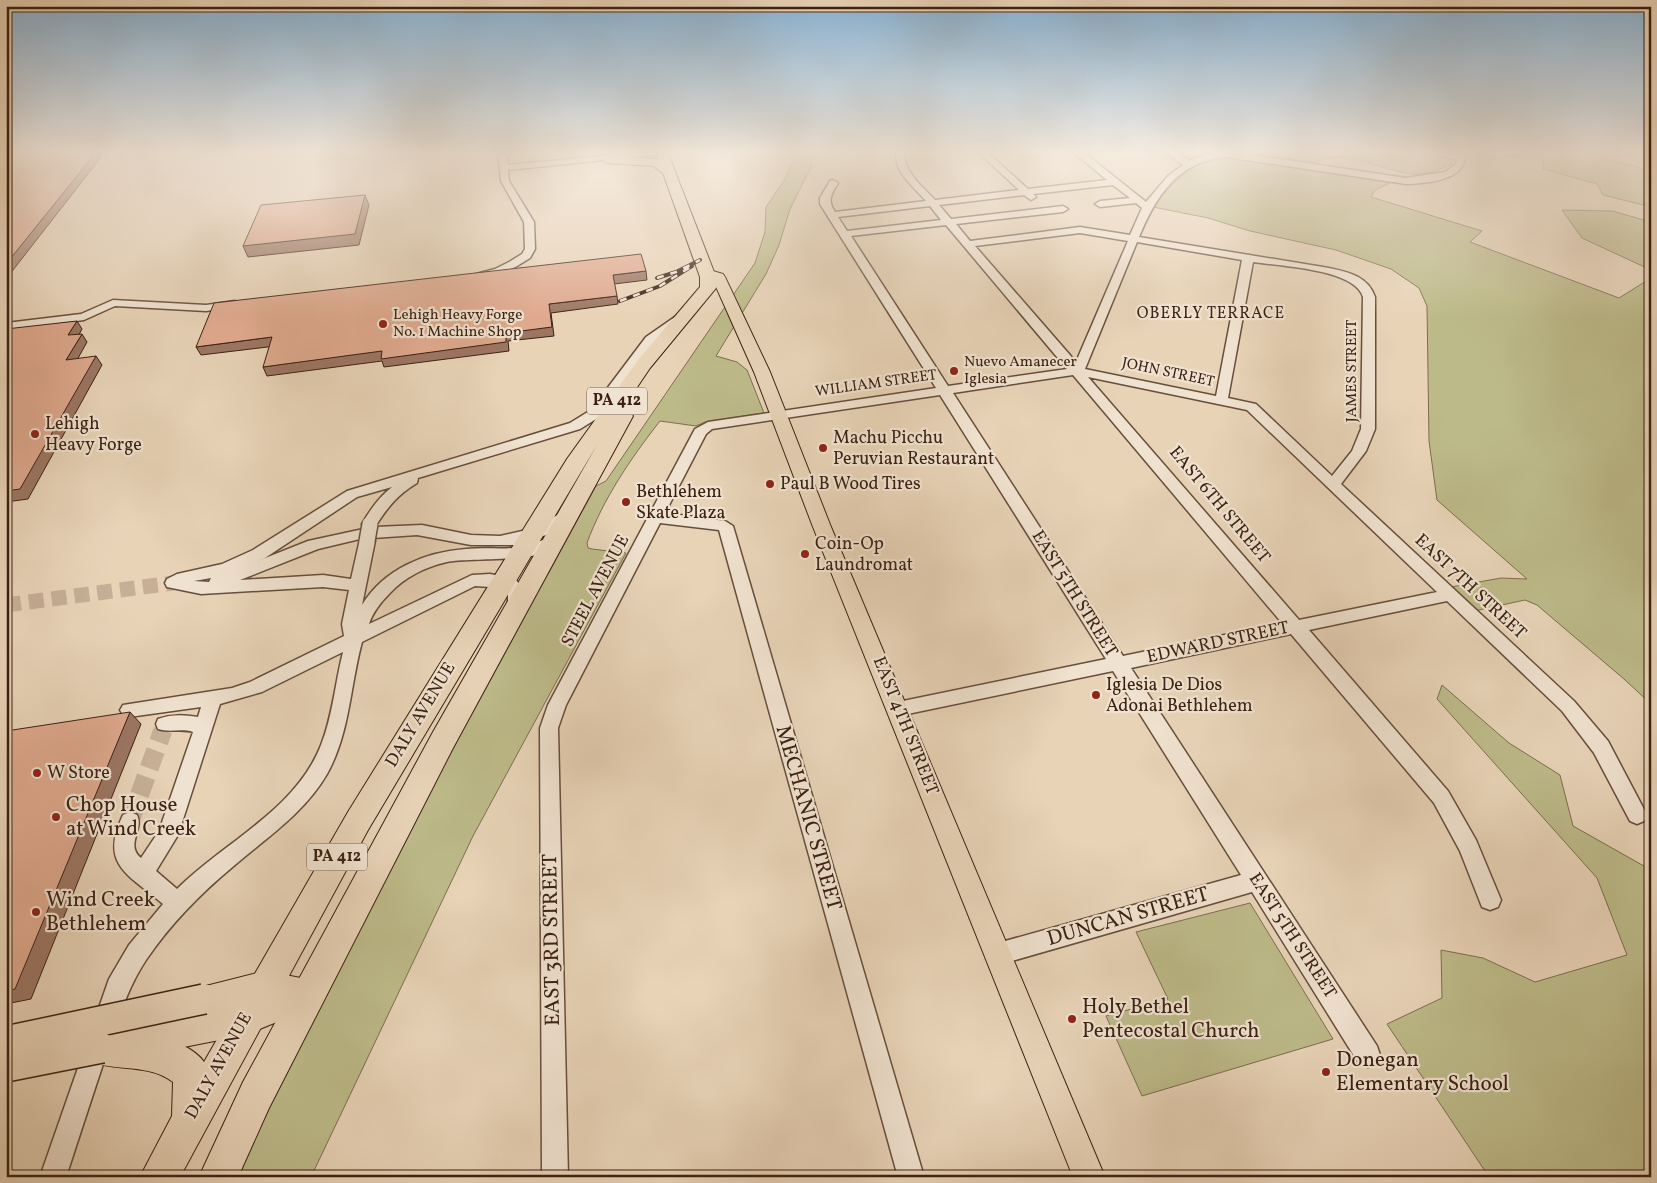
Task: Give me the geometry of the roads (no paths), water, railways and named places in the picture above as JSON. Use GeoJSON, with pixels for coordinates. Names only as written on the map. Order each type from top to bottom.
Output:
{"type":"FeatureCollection","features":[{"type":"Feature","properties":{"kind":"highway","name":"EAST 4TH STREET"},"geometry":{"type":"LineString","coordinates":[[684,206],[708,262]]}},
{"type":"Feature","properties":{"kind":"highway","name":"EAST 4TH STREET"},"geometry":{"type":"LineString","coordinates":[[689,206],[708,262]]}},
{"type":"Feature","properties":{"kind":"highway","name":"DALY AVENUE"},"geometry":{"type":"LineString","coordinates":[[218,1177],[256,1095],[311,994],[439,748],[510,594],[577,460],[644,364],[708,288],[708,262]]}},
{"type":"Feature","properties":{"kind":"highway","name":"DALY AVENUE"},"geometry":{"type":"LineString","coordinates":[[159,1177],[189,1120],[358,820],[510,594],[535,544],[570,512],[625,412],[655,366],[714,294],[708,262]]}},
{"type":"Feature","properties":{"kind":"highway"},"geometry":{"type":"LineString","coordinates":[[102,1048],[141,1050],[167,1057],[181,1064],[190,1072],[192,1091],[189,1120]]}},
{"type":"Feature","properties":{"kind":"main road","name":"EAST 4TH STREET"},"geometry":{"type":"LineString","coordinates":[[708,262],[729,299],[744,332],[1089,1177]]}},
{"type":"Feature","properties":{"kind":"main road"},"geometry":{"type":"LineString","coordinates":[[6,1041],[265,985],[311,994]]}},
{"type":"Feature","properties":{"kind":"main road"},"geometry":{"type":"LineString","coordinates":[[6,1068],[245,1020],[311,994]]}},
{"type":"Feature","properties":{"kind":"street"},"geometry":{"type":"LineString","coordinates":[[468,278],[500,271],[526,256],[530,249],[529,222],[520,206]]}},
{"type":"Feature","properties":{"kind":"street","name":"EAST 5TH STREET"},"geometry":{"type":"LineString","coordinates":[[828,206],[1368,1055]]}},
{"type":"Feature","properties":{"kind":"street"},"geometry":{"type":"LineString","coordinates":[[832,215],[906,206]]}},
{"type":"Feature","properties":{"kind":"street","name":"EAST 6TH STREET"},"geometry":{"type":"LineString","coordinates":[[936,206],[1441,796],[1463,834],[1490,900]]}},
{"type":"Feature","properties":{"kind":"street"},"geometry":{"type":"LineString","coordinates":[[1041,206],[1046,211]]}},
{"type":"Feature","properties":{"kind":"street"},"geometry":{"type":"LineString","coordinates":[[1078,371],[1147,207]]}},
{"type":"Feature","properties":{"kind":"street"},"geometry":{"type":"LineString","coordinates":[[844,234],[1063,209]]}},
{"type":"Feature","properties":{"kind":"street"},"geometry":{"type":"LineString","coordinates":[[968,244],[1080,230],[1248,258],[1221,400]]}},
{"type":"Feature","properties":{"kind":"street","name":"JAMES STREET"},"geometry":{"type":"LineString","coordinates":[[1248,258],[1329,271],[1359,281],[1367,290],[1369,297],[1368,428],[1365,442],[1333,484]]}},
{"type":"Feature","properties":{"kind":"street"},"geometry":{"type":"LineString","coordinates":[[6,327],[84,317],[113,303],[206,308],[245,303]]}},
{"type":"Feature","properties":{"kind":"street"},"geometry":{"type":"LineString","coordinates":[[182,582],[226,569],[259,554],[352,494],[558,432],[591,417],[645,346],[692,308]]}},
{"type":"Feature","properties":{"kind":"street","name":"WILLIAM STREET"},"geometry":{"type":"LineString","coordinates":[[778,415],[1078,371]]}},
{"type":"Feature","properties":{"kind":"street","name":"JOHN STREET"},"geometry":{"type":"LineString","coordinates":[[1078,371],[1251,407]]}},
{"type":"Feature","properties":{"kind":"street","name":"EAST 7TH STREET"},"geometry":{"type":"LineString","coordinates":[[1251,407],[1580,719],[1611,763],[1637,815]]}},
{"type":"Feature","properties":{"kind":"street","name":"STEEL AVENUE"},"geometry":{"type":"LineString","coordinates":[[557,705],[703,428],[778,415]]}},
{"type":"Feature","properties":{"kind":"street"},"geometry":{"type":"LineString","coordinates":[[354,639],[350,624],[370,524],[380,506],[400,487],[441,467]]}},
{"type":"Feature","properties":{"kind":"street","name":"MECHANIC STREET"},"geometry":{"type":"LineString","coordinates":[[655,517],[725,526],[910,1177]]}},
{"type":"Feature","properties":{"kind":"street"},"geometry":{"type":"LineString","coordinates":[[182,582],[204,583],[239,576],[305,548],[339,539],[418,530],[494,542],[535,544]]}},
{"type":"Feature","properties":{"kind":"street"},"geometry":{"type":"LineString","coordinates":[[53,1177],[117,987],[140,948],[177,902],[287,808],[320,769],[337,728],[354,639],[374,598],[394,580],[414,567],[457,555],[535,544]]}},
{"type":"Feature","properties":{"kind":"street"},"geometry":{"type":"LineString","coordinates":[[164,727],[154,716],[135,710],[232,695],[256,687],[465,583],[483,580],[510,594]]}},
{"type":"Feature","properties":{"kind":"street"},"geometry":{"type":"LineString","coordinates":[[182,582],[201,588],[323,581],[358,585]]}},
{"type":"Feature","properties":{"kind":"street","name":"EDWARD STREET"},"geometry":{"type":"LineString","coordinates":[[898,709],[1450,595]]}},
{"type":"Feature","properties":{"kind":"street"},"geometry":{"type":"LineString","coordinates":[[143,872],[168,835],[213,698]]}},
{"type":"Feature","properties":{"kind":"street"},"geometry":{"type":"LineString","coordinates":[[164,727],[172,704]]}},
{"type":"Feature","properties":{"kind":"street","name":"EAST 3RD STREET"},"geometry":{"type":"LineString","coordinates":[[555,1177],[549,728],[557,705]]}},
{"type":"Feature","properties":{"kind":"street"},"geometry":{"type":"LineString","coordinates":[[164,727],[193,722],[200,725],[202,732]]}},
{"type":"Feature","properties":{"kind":"street"},"geometry":{"type":"LineString","coordinates":[[130,821],[125,836],[123,855],[177,902]]}},
{"type":"Feature","properties":{"kind":"street","name":"DUNCAN STREET"},"geometry":{"type":"LineString","coordinates":[[998,954],[1257,880]]}},
{"type":"Feature","properties":{"kind":"tunnel"},"geometry":{"type":"LineString","coordinates":[[6,605],[173,583]]}},
{"type":"Feature","properties":{"kind":"tunnel"},"geometry":{"type":"LineString","coordinates":[[130,821],[163,730]]}},
{"type":"Feature","properties":{"kind":"railway"},"geometry":{"type":"LineString","coordinates":[[657,278],[676,272],[700,260]]}},
{"type":"Feature","properties":{"kind":"railway"},"geometry":{"type":"LineString","coordinates":[[620,301],[660,286],[692,266]]}},
{"type":"Feature","properties":{"kind":"place","name":"Lehigh Heavy Forge No. 1 Machine Shop"},"geometry":{"type":"Point","coordinates":[383,324]}},
{"type":"Feature","properties":{"kind":"place","name":"Nuevo Amanecer Iglesia"},"geometry":{"type":"Point","coordinates":[954,371]}},
{"type":"Feature","properties":{"kind":"place","name":"Lehigh Heavy Forge"},"geometry":{"type":"Point","coordinates":[35,434]}},
{"type":"Feature","properties":{"kind":"place","name":"Machu Picchu Peruvian Restaurant"},"geometry":{"type":"Point","coordinates":[823,448]}},
{"type":"Feature","properties":{"kind":"place","name":"Paul B Wood Tires"},"geometry":{"type":"Point","coordinates":[770,484]}},
{"type":"Feature","properties":{"kind":"place","name":"Bethlehem Skate Plaza"},"geometry":{"type":"Point","coordinates":[626,502]}},
{"type":"Feature","properties":{"kind":"place","name":"Coin-Op Laundromat"},"geometry":{"type":"Point","coordinates":[805,554]}},
{"type":"Feature","properties":{"kind":"place","name":"Iglesia De Dios Adonai Bethlehem"},"geometry":{"type":"Point","coordinates":[1096,695]}},
{"type":"Feature","properties":{"kind":"place","name":"W Store"},"geometry":{"type":"Point","coordinates":[37,773]}},
{"type":"Feature","properties":{"kind":"place","name":"Chop House at Wind Creek"},"geometry":{"type":"Point","coordinates":[56,817]}},
{"type":"Feature","properties":{"kind":"place","name":"Wind Creek Bethlehem"},"geometry":{"type":"Point","coordinates":[36,912]}},
{"type":"Feature","properties":{"kind":"place","name":"Holy Bethel Pentecostal Church"},"geometry":{"type":"Point","coordinates":[1072,1019]}},
{"type":"Feature","properties":{"kind":"place","name":"Donegan Elementary School"},"geometry":{"type":"Point","coordinates":[1326,1072]}},
{"type":"Feature","properties":{"kind":"district","name":"OBERLY TERRACE"},"geometry":{"type":"Point","coordinates":[1211,314]}}]}
